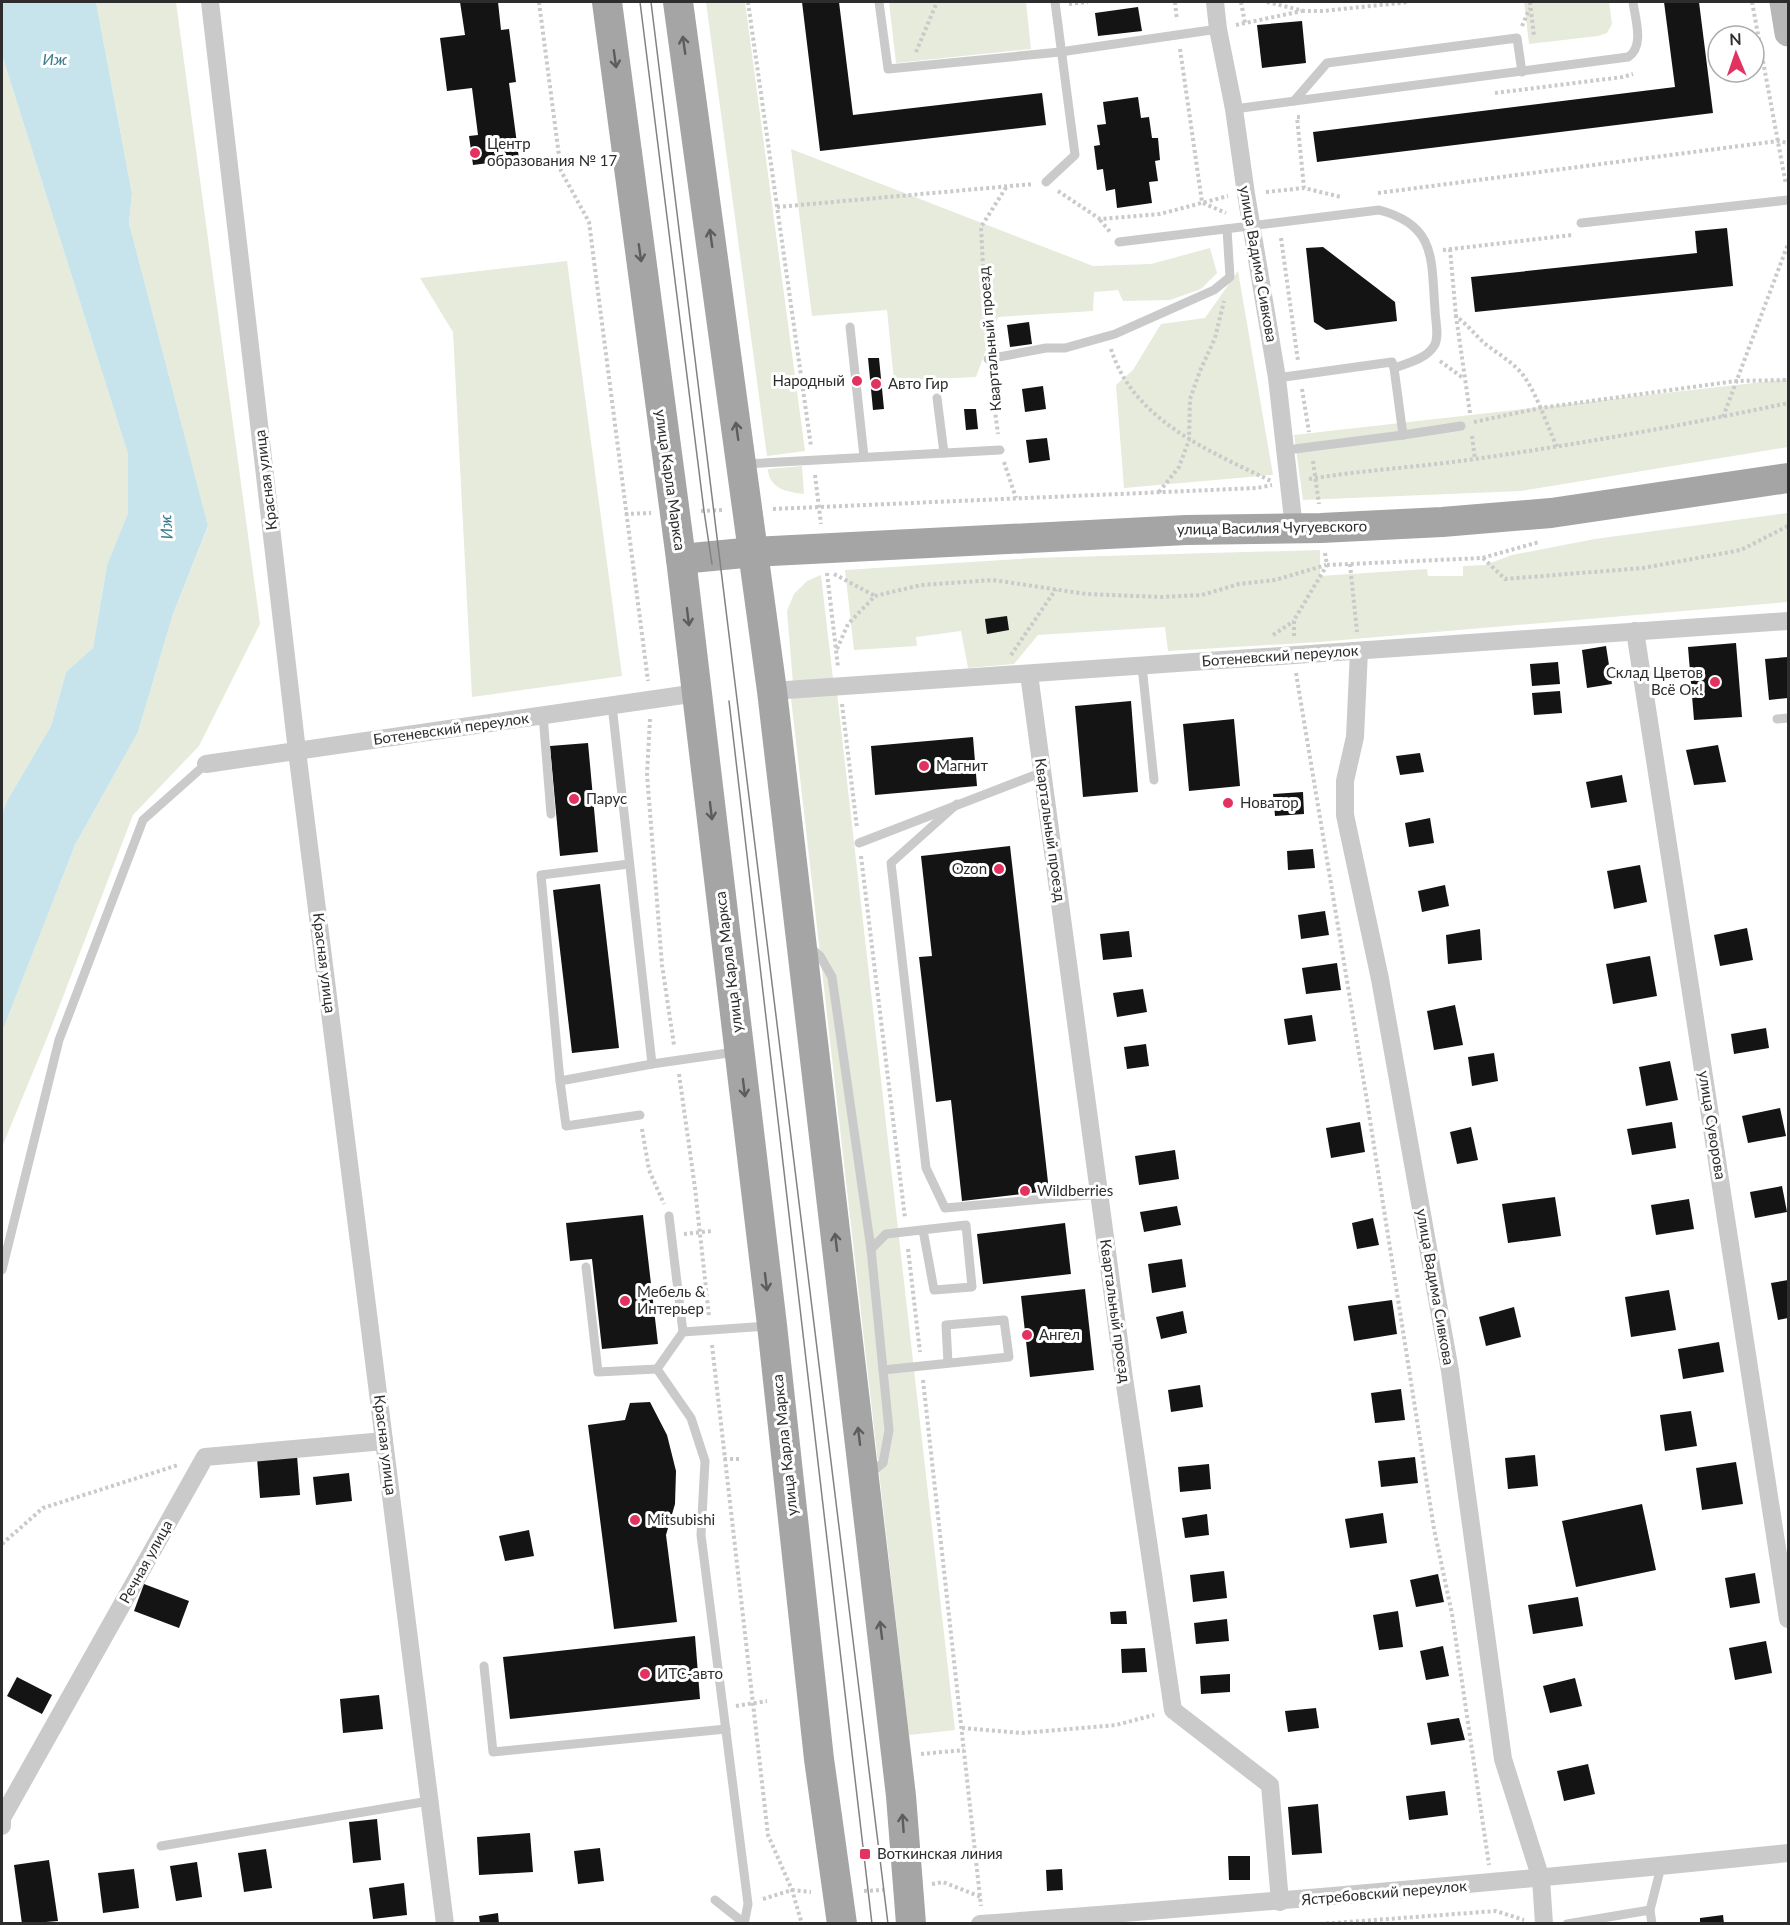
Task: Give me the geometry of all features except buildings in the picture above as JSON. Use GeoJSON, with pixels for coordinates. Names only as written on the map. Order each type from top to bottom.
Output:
{"type":"FeatureCollection","features":[{"type":"Feature","properties":{"kind":"main road","name":"улица Карла Маркса"},"geometry":{"type":"LineString","coordinates":[[607,2],[681,559],[772,1325],[819,1759],[842,1923]]}},
{"type":"Feature","properties":{"kind":"main road"},"geometry":{"type":"LineString","coordinates":[[678,2],[772,691],[901,1796],[911,1923]]}},
{"type":"Feature","properties":{"kind":"main road","name":"улица Василия Чугуевского"},"geometry":{"type":"LineString","coordinates":[[681,559],[754,552],[1186,530],[1308,528],[1551,513],[1788,478]]}},
{"type":"Feature","properties":{"kind":"street","name":"Красная улица"},"geometry":{"type":"LineString","coordinates":[[210,2],[297,751],[445,1923]]}},
{"type":"Feature","properties":{"kind":"street","name":"улица Вадима Сивкова"},"geometry":{"type":"LineString","coordinates":[[1215,2],[1278,378],[1287,450],[1308,528]]}},
{"type":"Feature","properties":{"kind":"street"},"geometry":{"type":"LineString","coordinates":[[1782,2],[1788,33]]}},
{"type":"Feature","properties":{"kind":"street","name":"Ботеневский переулок"},"geometry":{"type":"LineString","coordinates":[[772,691],[1788,621]]}},
{"type":"Feature","properties":{"kind":"street","name":"улица Суворова"},"geometry":{"type":"LineString","coordinates":[[1635,631],[1788,1619]]}},
{"type":"Feature","properties":{"kind":"street","name":"улица Вадима Сивкова"},"geometry":{"type":"LineString","coordinates":[[1359,651],[1355,737],[1345,781],[1345,815],[1380,979],[1450,1371],[1503,1759],[1541,1879],[1544,1923]]}},
{"type":"Feature","properties":{"kind":"street","name":"Квартальный проезд"},"geometry":{"type":"LineString","coordinates":[[1029,674],[1173,1710]]}},
{"type":"Feature","properties":{"kind":"street","name":"Ботеневский переулок"},"geometry":{"type":"LineString","coordinates":[[206,764],[697,693]]}},
{"type":"Feature","properties":{"kind":"street"},"geometry":{"type":"LineString","coordinates":[[205,1456],[384,1441]]}},
{"type":"Feature","properties":{"kind":"street","name":"Речная улица"},"geometry":{"type":"LineString","coordinates":[[2,1826],[2,1818],[7,1808],[205,1456]]}},
{"type":"Feature","properties":{"kind":"street"},"geometry":{"type":"LineString","coordinates":[[1173,1710],[1270,1785],[1280,1902]]}},
{"type":"Feature","properties":{"kind":"street","name":"Ястребовский переулок"},"geometry":{"type":"LineString","coordinates":[[980,1923],[1280,1902],[1541,1879],[1788,1853]]}},
{"type":"Feature","properties":{"kind":"lane"},"geometry":{"type":"LineString","coordinates":[[879,2],[888,69],[1060,52],[1218,28]]}},
{"type":"Feature","properties":{"kind":"lane"},"geometry":{"type":"LineString","coordinates":[[1046,182],[1075,155],[1055,2]]}},
{"type":"Feature","properties":{"kind":"lane"},"geometry":{"type":"LineString","coordinates":[[1234,109],[1628,57],[1632,55],[1638,44],[1633,2]]}},
{"type":"Feature","properties":{"kind":"lane"},"geometry":{"type":"LineString","coordinates":[[1294,101],[1327,63],[1517,38],[1522,72]]}},
{"type":"Feature","properties":{"kind":"lane"},"geometry":{"type":"LineString","coordinates":[[1581,223],[1788,200]]}},
{"type":"Feature","properties":{"kind":"lane"},"geometry":{"type":"LineString","coordinates":[[1119,242],[1379,210],[1397,216],[1422,237],[1430,252],[1437,340],[1428,353],[1422,357],[1394,368]]}},
{"type":"Feature","properties":{"kind":"lane"},"geometry":{"type":"LineString","coordinates":[[988,359],[1046,348],[1065,348],[1107,337],[1214,290],[1230,277],[1227,229]]}},
{"type":"Feature","properties":{"kind":"lane"},"geometry":{"type":"LineString","coordinates":[[850,327],[864,457]]}},
{"type":"Feature","properties":{"kind":"lane"},"geometry":{"type":"LineString","coordinates":[[1278,378],[1392,362],[1402,435]]}},
{"type":"Feature","properties":{"kind":"lane"},"geometry":{"type":"LineString","coordinates":[[937,398],[944,453]]}},
{"type":"Feature","properties":{"kind":"lane"},"geometry":{"type":"LineString","coordinates":[[1287,450],[1466,424]]}},
{"type":"Feature","properties":{"kind":"lane"},"geometry":{"type":"LineString","coordinates":[[742,465],[1000,450]]}},
{"type":"Feature","properties":{"kind":"lane"},"geometry":{"type":"LineString","coordinates":[[1142,666],[1154,780]]}},
{"type":"Feature","properties":{"kind":"lane"},"geometry":{"type":"LineString","coordinates":[[612,705],[652,1064]]}},
{"type":"Feature","properties":{"kind":"lane"},"geometry":{"type":"LineString","coordinates":[[543,715],[551,814]]}},
{"type":"Feature","properties":{"kind":"lane"},"geometry":{"type":"LineString","coordinates":[[1777,719],[1788,718]]}},
{"type":"Feature","properties":{"kind":"lane"},"geometry":{"type":"LineString","coordinates":[[2,1270],[59,1040],[143,820],[206,764]]}},
{"type":"Feature","properties":{"kind":"lane"},"geometry":{"type":"LineString","coordinates":[[859,843],[1042,772]]}},
{"type":"Feature","properties":{"kind":"lane"},"geometry":{"type":"LineString","coordinates":[[957,804],[891,863],[926,1168],[945,1208],[1100,1194]]}},
{"type":"Feature","properties":{"kind":"lane"},"geometry":{"type":"LineString","coordinates":[[629,864],[541,875],[566,1126],[640,1115]]}},
{"type":"Feature","properties":{"kind":"lane"},"geometry":{"type":"LineString","coordinates":[[801,940],[820,956],[832,977],[871,1249],[889,1430],[883,1462],[864,1478]]}},
{"type":"Feature","properties":{"kind":"lane"},"geometry":{"type":"LineString","coordinates":[[560,1081],[652,1064],[739,1052]]}},
{"type":"Feature","properties":{"kind":"lane"},"geometry":{"type":"LineString","coordinates":[[657,1369],[683,1332],[669,1216]]}},
{"type":"Feature","properties":{"kind":"lane"},"geometry":{"type":"LineString","coordinates":[[871,1249],[886,1234],[966,1225],[972,1287],[933,1290],[923,1230]]}},
{"type":"Feature","properties":{"kind":"lane"},"geometry":{"type":"LineString","coordinates":[[586,1267],[598,1372],[657,1369]]}},
{"type":"Feature","properties":{"kind":"lane"},"geometry":{"type":"LineString","coordinates":[[883,1370],[1009,1357],[1004,1320],[946,1325],[948,1363]]}},
{"type":"Feature","properties":{"kind":"lane"},"geometry":{"type":"LineString","coordinates":[[683,1332],[772,1325]]}},
{"type":"Feature","properties":{"kind":"lane"},"geometry":{"type":"LineString","coordinates":[[657,1369],[691,1419],[705,1461],[701,1535],[748,1904],[744,1923],[715,1899]]}},
{"type":"Feature","properties":{"kind":"lane"},"geometry":{"type":"LineString","coordinates":[[484,1666],[493,1752],[726,1729]]}},
{"type":"Feature","properties":{"kind":"lane"},"geometry":{"type":"LineString","coordinates":[[161,1846],[429,1800]]}},
{"type":"Feature","properties":{"kind":"lane"},"geometry":{"type":"LineString","coordinates":[[1652,1923],[1650,1911],[1661,1866]]}},
{"type":"Feature","properties":{"kind":"lane"},"geometry":{"type":"LineString","coordinates":[[1567,1923],[1650,1911]]}},
{"type":"Feature","properties":{"kind":"path"},"geometry":{"type":"LineString","coordinates":[[539,2],[561,171],[589,222],[651,700],[647,774],[662,965],[700,1232],[768,1835],[792,1890],[802,1923]]}},
{"type":"Feature","properties":{"kind":"path"},"geometry":{"type":"LineString","coordinates":[[748,2],[824,549]]}},
{"type":"Feature","properties":{"kind":"path"},"geometry":{"type":"LineString","coordinates":[[910,67],[937,2]]}},
{"type":"Feature","properties":{"kind":"path"},"geometry":{"type":"LineString","coordinates":[[777,207],[1046,182],[1100,219],[1160,214],[1202,202],[1175,2]]}},
{"type":"Feature","properties":{"kind":"path"},"geometry":{"type":"LineString","coordinates":[[1241,2],[1245,23]]}},
{"type":"Feature","properties":{"kind":"path"},"geometry":{"type":"LineString","coordinates":[[1267,2],[1304,11]]}},
{"type":"Feature","properties":{"kind":"path"},"geometry":{"type":"LineString","coordinates":[[1218,28],[1304,11],[1410,2]]}},
{"type":"Feature","properties":{"kind":"path"},"geometry":{"type":"LineString","coordinates":[[1752,2],[1786,187]]}},
{"type":"Feature","properties":{"kind":"path"},"geometry":{"type":"LineString","coordinates":[[1375,193],[1778,141],[1788,143]]}},
{"type":"Feature","properties":{"kind":"path","name":"Квартальный проезд"},"geometry":{"type":"LineString","coordinates":[[1008,186],[981,227],[988,359],[1000,450],[1016,498]]}},
{"type":"Feature","properties":{"kind":"path"},"geometry":{"type":"LineString","coordinates":[[1304,188],[1340,198],[1352,196]]}},
{"type":"Feature","properties":{"kind":"path"},"geometry":{"type":"LineString","coordinates":[[1281,236],[1311,446],[1308,528],[1327,565]]}},
{"type":"Feature","properties":{"kind":"path"},"geometry":{"type":"LineString","coordinates":[[1722,417],[1788,244]]}},
{"type":"Feature","properties":{"kind":"path"},"geometry":{"type":"LineString","coordinates":[[1450,249],[1456,316],[1467,387],[1466,424],[1475,459]]}},
{"type":"Feature","properties":{"kind":"path"},"geometry":{"type":"LineString","coordinates":[[1160,492],[1179,467],[1189,440],[1190,399],[1215,338],[1230,277]]}},
{"type":"Feature","properties":{"kind":"path"},"geometry":{"type":"LineString","coordinates":[[1456,316],[1482,341],[1522,373],[1531,387],[1557,447]]}},
{"type":"Feature","properties":{"kind":"path"},"geometry":{"type":"LineString","coordinates":[[1107,337],[1117,369],[1136,394],[1180,435],[1276,484]]}},
{"type":"Feature","properties":{"kind":"path"},"geometry":{"type":"LineString","coordinates":[[1428,353],[1464,378]]}},
{"type":"Feature","properties":{"kind":"path"},"geometry":{"type":"LineString","coordinates":[[1466,424],[1540,408],[1736,381],[1788,380]]}},
{"type":"Feature","properties":{"kind":"path"},"geometry":{"type":"LineString","coordinates":[[836,651],[848,624],[876,596],[921,585],[993,580],[1086,594],[1202,595],[1239,584],[1275,580],[1327,565],[1482,558],[1505,579],[1643,568],[1741,550],[1788,526]]}},
{"type":"Feature","properties":{"kind":"path"},"geometry":{"type":"LineString","coordinates":[[1350,564],[1359,651]]}},
{"type":"Feature","properties":{"kind":"path"},"geometry":{"type":"LineString","coordinates":[[1327,565],[1294,620],[1293,655],[1367,1101],[1434,1529],[1452,1614],[1491,1883]]}},
{"type":"Feature","properties":{"kind":"path"},"geometry":{"type":"LineString","coordinates":[[876,596],[827,571],[907,1232],[981,1897]]}},
{"type":"Feature","properties":{"kind":"path"},"geometry":{"type":"LineString","coordinates":[[1003,676],[1010,656],[1056,589]]}},
{"type":"Feature","properties":{"kind":"path"},"geometry":{"type":"LineString","coordinates":[[640,1115],[649,1170],[669,1216]]}},
{"type":"Feature","properties":{"kind":"path"},"geometry":{"type":"LineString","coordinates":[[672,1235],[712,1231]]}},
{"type":"Feature","properties":{"kind":"path"},"geometry":{"type":"LineString","coordinates":[[2,1544],[43,1508],[205,1456]]}},
{"type":"Feature","properties":{"kind":"path"},"geometry":{"type":"LineString","coordinates":[[723,1709],[766,1701]]}},
{"type":"Feature","properties":{"kind":"path"},"geometry":{"type":"LineString","coordinates":[[962,1728],[1022,1733],[1116,1725],[1173,1710]]}},
{"type":"Feature","properties":{"kind":"path"},"geometry":{"type":"LineString","coordinates":[[918,1755],[964,1750]]}},
{"type":"Feature","properties":{"kind":"path"},"geometry":{"type":"LineString","coordinates":[[938,1877],[944,1882]]}},
{"type":"Feature","properties":{"kind":"path"},"geometry":{"type":"LineString","coordinates":[[1320,1923],[1496,1911],[1534,1923]]}},
{"type":"Feature","properties":{"kind":"green space"},"geometry":{"type":"Polygon","coordinates":[[[96,2],[176,2],[260,624],[199,746],[133,815],[49,1033],[2,1147],[2,1032],[75,845],[138,732],[173,614],[208,527],[129,223],[132,194],[96,2]]]}},
{"type":"Feature","properties":{"kind":"green space"},"geometry":{"type":"Polygon","coordinates":[[[706,2],[745,2],[805,451],[767,456],[706,2]]]}},
{"type":"Feature","properties":{"kind":"green space"},"geometry":{"type":"Polygon","coordinates":[[[889,2],[1026,2],[1031,49],[896,63],[889,2]]]}},
{"type":"Feature","properties":{"kind":"green space"},"geometry":{"type":"Polygon","coordinates":[[[1524,2],[1609,2],[1612,24],[1607,33],[1598,36],[1529,44],[1524,2]]]}},
{"type":"Feature","properties":{"kind":"green space"},"geometry":{"type":"Polygon","coordinates":[[[2,55],[128,454],[128,513],[107,565],[93,648],[66,672],[51,726],[7,801],[2,815],[2,55]]]}},
{"type":"Feature","properties":{"kind":"green space"},"geometry":{"type":"Polygon","coordinates":[[[791,149],[1093,266],[1151,264],[1210,248],[1217,273],[1201,289],[1170,300],[1123,301],[1118,290],[1094,292],[1093,311],[998,317],[976,377],[894,381],[887,310],[812,316],[791,149]]]}},
{"type":"Feature","properties":{"kind":"green space"},"geometry":{"type":"Polygon","coordinates":[[[567,261],[622,676],[472,697],[453,332],[420,278],[567,261]]]}},
{"type":"Feature","properties":{"kind":"green space"},"geometry":{"type":"Polygon","coordinates":[[[1238,271],[1273,475],[1124,488],[1116,385],[1133,370],[1161,324],[1205,318],[1238,271]]]}},
{"type":"Feature","properties":{"kind":"green space"},"geometry":{"type":"Polygon","coordinates":[[[1788,379],[1788,447],[1521,491],[1303,500],[1294,435],[1788,379]]]}},
{"type":"Feature","properties":{"kind":"green space"},"geometry":{"type":"Polygon","coordinates":[[[802,466],[804,494],[780,488],[769,476],[768,469],[802,466]]]}},
{"type":"Feature","properties":{"kind":"green space"},"geometry":{"type":"Polygon","coordinates":[[[1788,513],[1788,602],[1319,642],[1168,651],[1165,627],[1038,635],[1014,664],[968,668],[961,631],[916,637],[917,646],[854,650],[845,570],[1034,558],[1320,550],[1320,576],[1427,569],[1428,576],[1463,576],[1463,566],[1485,565],[1512,555],[1595,539],[1788,513]]]}},
{"type":"Feature","properties":{"kind":"green space"},"geometry":{"type":"Polygon","coordinates":[[[821,575],[833,679],[793,683],[787,611],[794,594],[807,581],[821,575]]]}},
{"type":"Feature","properties":{"kind":"green space"},"geometry":{"type":"Polygon","coordinates":[[[837,693],[955,1730],[909,1735],[791,698],[837,693]]]}},
{"type":"Feature","properties":{"kind":"water","name":"Иж"},"geometry":{"type":"Polygon","coordinates":[[[2,2],[96,2],[132,194],[129,223],[208,526],[173,614],[138,732],[75,845],[2,1032],[2,815],[7,801],[51,726],[66,672],[93,648],[107,565],[128,513],[128,454],[2,55],[2,2]]]}},
{"type":"Feature","properties":{"kind":"tram line"},"geometry":{"type":"LineString","coordinates":[[640,2],[712,564]]}},
{"type":"Feature","properties":{"kind":"tram line"},"geometry":{"type":"LineString","coordinates":[[651,2],[888,1924]]}},
{"type":"Feature","properties":{"kind":"tram line"},"geometry":{"type":"LineString","coordinates":[[729,701],[872,1924]]}},
{"type":"Feature","properties":{"kind":"place","name":"Центр образования № 17"},"geometry":{"type":"Point","coordinates":[475,153]}},
{"type":"Feature","properties":{"kind":"place","name":"Народный"},"geometry":{"type":"Point","coordinates":[857,381]}},
{"type":"Feature","properties":{"kind":"place","name":"Авто Гир"},"geometry":{"type":"Point","coordinates":[876,384]}},
{"type":"Feature","properties":{"kind":"place","name":"Склад Цветов Всё Ок!"},"geometry":{"type":"Point","coordinates":[1715,682]}},
{"type":"Feature","properties":{"kind":"place","name":"Магнит"},"geometry":{"type":"Point","coordinates":[924,766]}},
{"type":"Feature","properties":{"kind":"place","name":"Парус"},"geometry":{"type":"Point","coordinates":[574,799]}},
{"type":"Feature","properties":{"kind":"place","name":"Новатор"},"geometry":{"type":"Point","coordinates":[1228,803]}},
{"type":"Feature","properties":{"kind":"place","name":"Ozon"},"geometry":{"type":"Point","coordinates":[999,869]}},
{"type":"Feature","properties":{"kind":"place","name":"Wildberries"},"geometry":{"type":"Point","coordinates":[1025,1191]}},
{"type":"Feature","properties":{"kind":"place","name":"Мебель & Интерьер"},"geometry":{"type":"Point","coordinates":[625,1301]}},
{"type":"Feature","properties":{"kind":"place","name":"Ангел"},"geometry":{"type":"Point","coordinates":[1027,1335]}},
{"type":"Feature","properties":{"kind":"place","name":"Mitsubishi"},"geometry":{"type":"Point","coordinates":[635,1520]}},
{"type":"Feature","properties":{"kind":"place","name":"ИТС-авто"},"geometry":{"type":"Point","coordinates":[645,1674]}},
{"type":"Feature","properties":{"kind":"place","name":"Воткинская линия"},"geometry":{"type":"Point","coordinates":[865,1854]}}]}
